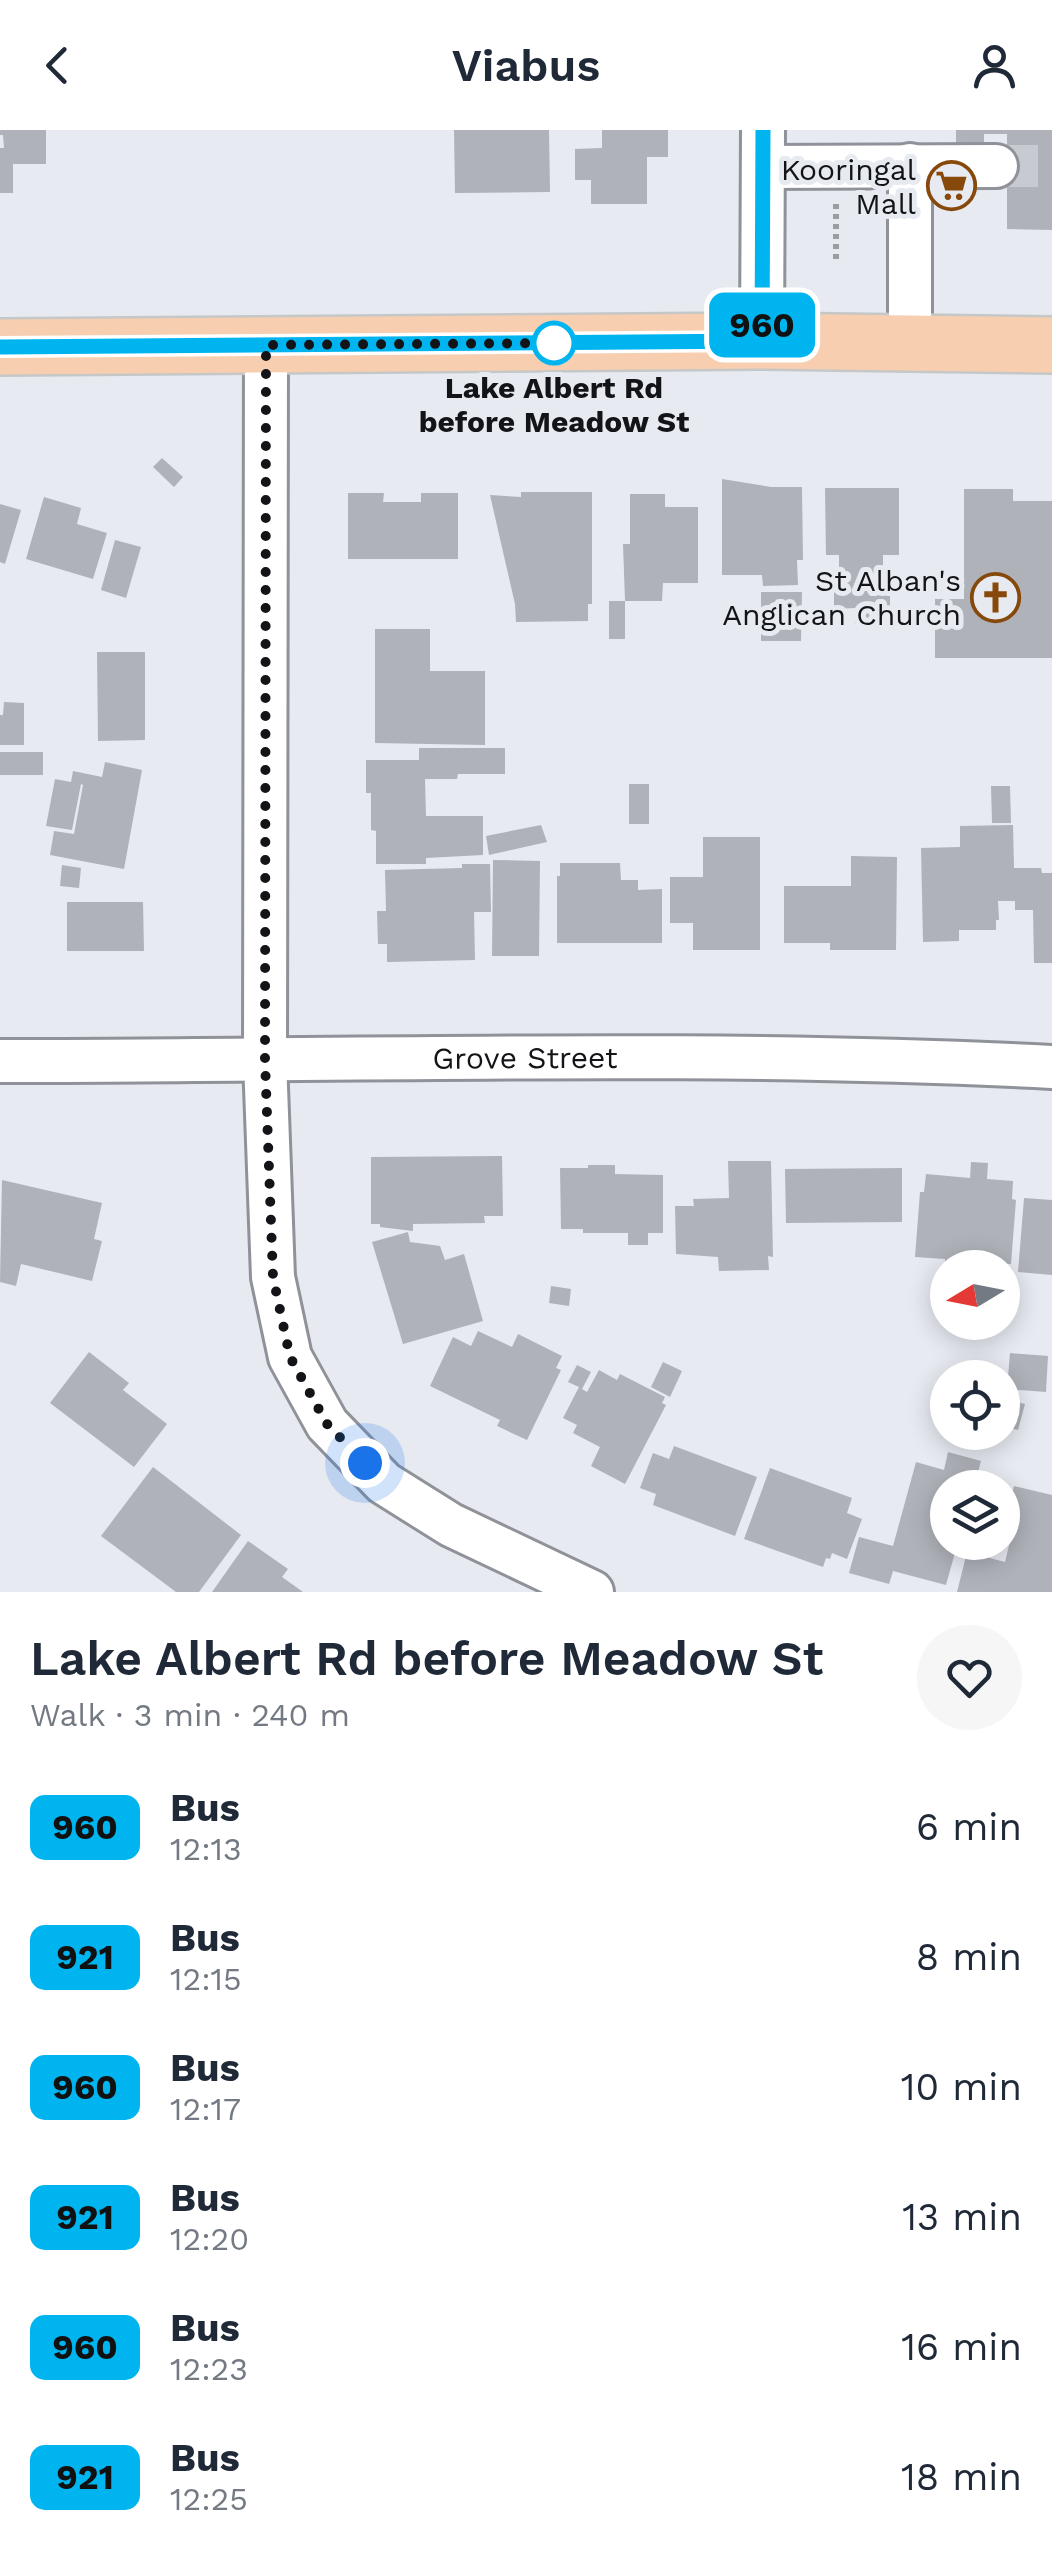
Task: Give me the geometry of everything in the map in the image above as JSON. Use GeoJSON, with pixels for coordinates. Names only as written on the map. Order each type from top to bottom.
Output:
{"type":"FeatureCollection","features":[{"type":"Feature","properties":{"kind":"main road"},"geometry":{"type":"LineString","coordinates":[[0,347],[762,341],[1052,345]]}},
{"type":"Feature","properties":{"kind":"street"},"geometry":{"type":"LineString","coordinates":[[762,341],[763,148],[910,166],[996,166]]}},
{"type":"Feature","properties":{"kind":"street"},"geometry":{"type":"LineString","coordinates":[[910,166],[910,343]]}},
{"type":"Feature","properties":{"kind":"street"},"geometry":{"type":"LineString","coordinates":[[266,345],[265,1060],[273,1277],[290,1357],[327,1424],[384,1483],[451,1525],[592,1592]]}},
{"type":"Feature","properties":{"kind":"street","name":"Grove Street"},"geometry":{"type":"LineString","coordinates":[[0,1061],[747,1058],[906,1059],[1052,1067]]}},
{"type":"Feature","properties":{"kind":"building"},"geometry":{"type":"Polygon","coordinates":[[[0,130],[46,130],[46,164],[13,164],[13,193],[0,193],[0,148],[4,148],[0,130]]]}},
{"type":"Feature","properties":{"kind":"building"},"geometry":{"type":"Polygon","coordinates":[[[454,130],[549,130],[550,192],[455,193],[454,130]]]}},
{"type":"Feature","properties":{"kind":"building"},"geometry":{"type":"Polygon","coordinates":[[[602,130],[668,130],[668,157],[647,157],[647,204],[591,204],[591,180],[575,180],[575,149],[602,148],[602,130]]]}},
{"type":"Feature","properties":{"kind":"building"},"geometry":{"type":"Polygon","coordinates":[[[956,130],[1052,130],[1052,230],[1007,229],[1007,134],[984,134],[984,145],[956,144],[956,130]]]}},
{"type":"Feature","properties":{"kind":"building"},"geometry":{"type":"Polygon","coordinates":[[[162,458],[183,477],[174,487],[153,467],[162,458]]]}},
{"type":"Feature","properties":{"kind":"building"},"geometry":{"type":"Polygon","coordinates":[[[722,479],[771,487],[802,487],[803,560],[797,560],[798,585],[763,586],[762,575],[722,575],[722,479]]]}},
{"type":"Feature","properties":{"kind":"building"},"geometry":{"type":"Polygon","coordinates":[[[825,488],[899,488],[899,555],[883,555],[883,577],[864,577],[865,589],[890,589],[890,624],[855,624],[855,608],[834,609],[839,555],[826,555],[825,488]]]}},
{"type":"Feature","properties":{"kind":"building"},"geometry":{"type":"Polygon","coordinates":[[[964,489],[1013,489],[1013,501],[1052,501],[1052,658],[935,658],[935,599],[964,599],[964,489]]]}},
{"type":"Feature","properties":{"kind":"building"},"geometry":{"type":"Polygon","coordinates":[[[521,492],[592,492],[592,604],[588,604],[588,621],[516,622],[490,495],[521,497],[521,492]]]}},
{"type":"Feature","properties":{"kind":"building"},"geometry":{"type":"Polygon","coordinates":[[[348,493],[384,493],[383,502],[421,502],[421,493],[458,493],[458,559],[348,559],[348,493]]]}},
{"type":"Feature","properties":{"kind":"building"},"geometry":{"type":"Polygon","coordinates":[[[630,494],[665,494],[665,507],[698,507],[698,583],[663,583],[662,601],[625,601],[623,544],[630,544],[630,494]]]}},
{"type":"Feature","properties":{"kind":"building"},"geometry":{"type":"Polygon","coordinates":[[[44,497],[81,508],[77,524],[107,533],[93,579],[26,559],[44,497]]]}},
{"type":"Feature","properties":{"kind":"building"},"geometry":{"type":"Polygon","coordinates":[[[0,504],[21,510],[5,564],[0,562],[0,504]]]}},
{"type":"Feature","properties":{"kind":"building"},"geometry":{"type":"Polygon","coordinates":[[[115,540],[141,547],[126,598],[101,590],[115,540]]]}},
{"type":"Feature","properties":{"kind":"building"},"geometry":{"type":"Polygon","coordinates":[[[761,592],[802,592],[801,641],[761,641],[761,592]]]}},
{"type":"Feature","properties":{"kind":"building"},"geometry":{"type":"Polygon","coordinates":[[[609,601],[625,601],[625,639],[609,639],[609,601]]]}},
{"type":"Feature","properties":{"kind":"building"},"geometry":{"type":"Polygon","coordinates":[[[375,629],[430,629],[430,671],[485,671],[485,745],[375,743],[375,629]]]}},
{"type":"Feature","properties":{"kind":"building"},"geometry":{"type":"Polygon","coordinates":[[[97,652],[145,652],[145,740],[98,741],[97,652]]]}},
{"type":"Feature","properties":{"kind":"building"},"geometry":{"type":"Polygon","coordinates":[[[4,702],[24,703],[24,745],[0,745],[4,702]]]}},
{"type":"Feature","properties":{"kind":"building"},"geometry":{"type":"Polygon","coordinates":[[[419,748],[505,748],[505,774],[425,779],[426,816],[483,816],[483,855],[426,858],[426,864],[376,864],[371,793],[366,793],[366,760],[419,760],[419,748]]]}},
{"type":"Feature","properties":{"kind":"building"},"geometry":{"type":"Polygon","coordinates":[[[0,752],[43,752],[43,775],[0,775],[0,752]]]}},
{"type":"Feature","properties":{"kind":"building"},"geometry":{"type":"Polygon","coordinates":[[[105,762],[142,770],[124,869],[50,855],[54,831],[74,834],[83,785],[72,830],[46,826],[55,779],[71,782],[73,771],[102,777],[105,762]]]}},
{"type":"Feature","properties":{"kind":"building"},"geometry":{"type":"Polygon","coordinates":[[[629,784],[649,784],[649,824],[629,824],[629,784]]]}},
{"type":"Feature","properties":{"kind":"building"},"geometry":{"type":"Polygon","coordinates":[[[991,786],[1010,786],[1011,823],[992,823],[991,786]]]}},
{"type":"Feature","properties":{"kind":"building"},"geometry":{"type":"Polygon","coordinates":[[[541,825],[547,842],[489,855],[486,836],[541,825]]]}},
{"type":"Feature","properties":{"kind":"building"},"geometry":{"type":"Polygon","coordinates":[[[1013,825],[1014,868],[1041,868],[1042,873],[1052,873],[1052,963],[1034,963],[1033,910],[1015,910],[1015,901],[998,901],[996,930],[959,930],[959,941],[923,942],[921,848],[960,847],[960,826],[1013,825]]]}},
{"type":"Feature","properties":{"kind":"building"},"geometry":{"type":"Polygon","coordinates":[[[703,837],[760,837],[760,950],[693,950],[693,923],[670,923],[670,877],[703,877],[703,837]]]}},
{"type":"Feature","properties":{"kind":"building"},"geometry":{"type":"Polygon","coordinates":[[[851,856],[897,857],[896,950],[830,950],[830,943],[784,943],[784,886],[851,886],[851,856]]]}},
{"type":"Feature","properties":{"kind":"building"},"geometry":{"type":"Polygon","coordinates":[[[493,860],[540,861],[539,956],[492,956],[493,860]]]}},
{"type":"Feature","properties":{"kind":"building"},"geometry":{"type":"Polygon","coordinates":[[[560,863],[620,863],[621,880],[638,880],[638,890],[662,889],[662,943],[557,943],[560,863]]]}},
{"type":"Feature","properties":{"kind":"building"},"geometry":{"type":"Polygon","coordinates":[[[462,864],[490,864],[491,912],[474,912],[475,960],[387,962],[387,944],[378,944],[377,911],[386,911],[385,870],[462,868],[462,864]]]}},
{"type":"Feature","properties":{"kind":"building"},"geometry":{"type":"Polygon","coordinates":[[[62,865],[81,868],[79,888],[60,886],[62,865]]]}},
{"type":"Feature","properties":{"kind":"building"},"geometry":{"type":"Polygon","coordinates":[[[67,902],[143,902],[144,951],[67,951],[67,902]]]}},
{"type":"Feature","properties":{"kind":"building"},"geometry":{"type":"Polygon","coordinates":[[[502,1156],[503,1216],[484,1216],[485,1223],[413,1224],[413,1231],[371,1224],[371,1157],[502,1156]]]}},
{"type":"Feature","properties":{"kind":"building"},"geometry":{"type":"Polygon","coordinates":[[[728,1161],[771,1161],[773,1257],[768,1256],[769,1270],[719,1271],[718,1257],[676,1254],[675,1206],[694,1206],[693,1199],[729,1198],[728,1161]]]}},
{"type":"Feature","properties":{"kind":"building"},"geometry":{"type":"Polygon","coordinates":[[[971,1162],[988,1163],[987,1179],[1013,1181],[1012,1199],[1016,1200],[1012,1250],[930,1250],[930,1258],[915,1257],[920,1192],[924,1192],[926,1174],[970,1178],[971,1162]]]}},
{"type":"Feature","properties":{"kind":"building"},"geometry":{"type":"Polygon","coordinates":[[[615,1165],[615,1174],[663,1175],[663,1233],[648,1233],[648,1245],[628,1245],[628,1233],[561,1229],[560,1168],[615,1165]]]}},
{"type":"Feature","properties":{"kind":"building"},"geometry":{"type":"Polygon","coordinates":[[[902,1168],[902,1222],[786,1223],[785,1169],[902,1168]]]}},
{"type":"Feature","properties":{"kind":"building"},"geometry":{"type":"Polygon","coordinates":[[[2,1180],[102,1203],[94,1239],[102,1241],[92,1281],[21,1264],[16,1286],[0,1282],[2,1180]]]}},
{"type":"Feature","properties":{"kind":"building"},"geometry":{"type":"Polygon","coordinates":[[[1024,1198],[1052,1200],[1052,1275],[1020,1272],[1024,1198]]]}},
{"type":"Feature","properties":{"kind":"building"},"geometry":{"type":"Polygon","coordinates":[[[408,1232],[410,1242],[440,1246],[445,1260],[464,1254],[483,1321],[403,1344],[372,1242],[408,1232]]]}},
{"type":"Feature","properties":{"kind":"building"},"geometry":{"type":"Polygon","coordinates":[[[551,1286],[571,1289],[569,1306],[549,1303],[551,1286]]]}},
{"type":"Feature","properties":{"kind":"building"},"geometry":{"type":"Polygon","coordinates":[[[478,1331],[512,1347],[518,1334],[562,1356],[556,1368],[561,1370],[527,1440],[497,1426],[500,1420],[430,1386],[453,1337],[471,1346],[478,1331]]]}},
{"type":"Feature","properties":{"kind":"building"},"geometry":{"type":"Polygon","coordinates":[[[89,1352],[129,1383],[123,1390],[167,1424],[134,1467],[50,1403],[89,1352]]]}},
{"type":"Feature","properties":{"kind":"building"},"geometry":{"type":"Polygon","coordinates":[[[1010,1353],[1048,1356],[1046,1392],[1020,1390],[1020,1360],[1009,1360],[1010,1353]]]}},
{"type":"Feature","properties":{"kind":"building"},"geometry":{"type":"Polygon","coordinates":[[[663,1362],[682,1371],[670,1397],[651,1387],[663,1362]]]}},
{"type":"Feature","properties":{"kind":"building"},"geometry":{"type":"Polygon","coordinates":[[[577,1365],[591,1372],[582,1389],[587,1392],[599,1370],[617,1380],[620,1374],[665,1397],[662,1403],[666,1405],[625,1484],[591,1466],[600,1447],[573,1433],[577,1425],[563,1418],[579,1387],[568,1382],[577,1365]]]}},
{"type":"Feature","properties":{"kind":"building"},"geometry":{"type":"Polygon","coordinates":[[[674,1446],[757,1477],[735,1536],[653,1505],[656,1494],[640,1488],[653,1453],[669,1459],[674,1446]]]}},
{"type":"Feature","properties":{"kind":"building"},"geometry":{"type":"Polygon","coordinates":[[[948,1452],[981,1461],[979,1470],[944,1470],[948,1452]]]}},
{"type":"Feature","properties":{"kind":"building"},"geometry":{"type":"Polygon","coordinates":[[[916,1462],[944,1470],[930,1470],[930,1560],[953,1560],[946,1585],[893,1571],[889,1584],[849,1573],[859,1537],[893,1546],[916,1462]]]}},
{"type":"Feature","properties":{"kind":"building"},"geometry":{"type":"Polygon","coordinates":[[[153,1467],[241,1535],[199,1592],[176,1592],[101,1536],[153,1467]]]}},
{"type":"Feature","properties":{"kind":"building"},"geometry":{"type":"Polygon","coordinates":[[[770,1468],[852,1498],[847,1513],[862,1519],[847,1559],[832,1553],[823,1567],[744,1539],[770,1468]]]}},
{"type":"Feature","properties":{"kind":"building"},"geometry":{"type":"Polygon","coordinates":[[[1020,1487],[1052,1495],[1052,1592],[957,1592],[965,1560],[1020,1560],[1020,1487]]]}},
{"type":"Feature","properties":{"kind":"building"},"geometry":{"type":"Polygon","coordinates":[[[248,1541],[288,1569],[282,1577],[303,1592],[212,1592],[248,1541]]]}},
{"type":"Feature","properties":{"kind":"tunnel"},"geometry":{"type":"LineString","coordinates":[[996,166],[1052,166]]}},
{"type":"Feature","properties":{"kind":"bus line","name":"960"},"geometry":{"type":"LineString","coordinates":[[0,347],[762,341],[763,130]]}},
{"type":"Feature","properties":{"kind":"place","name":"Kooringal Mall"},"geometry":{"type":"Point","coordinates":[951,186]}},
{"type":"Feature","properties":{"kind":"place","name":"Lake Albert Rd before Meadow St"},"geometry":{"type":"Point","coordinates":[554,343]}},
{"type":"Feature","properties":{"kind":"place","name":"St Alban's Anglican Church"},"geometry":{"type":"Point","coordinates":[996,597]}},
{"type":"Feature","properties":{"kind":"route"},"geometry":{"type":"LineString","coordinates":[[365,1463],[327,1424],[290,1357],[273,1277],[265,1060],[266,345],[564,343],[554,343]]}}]}
